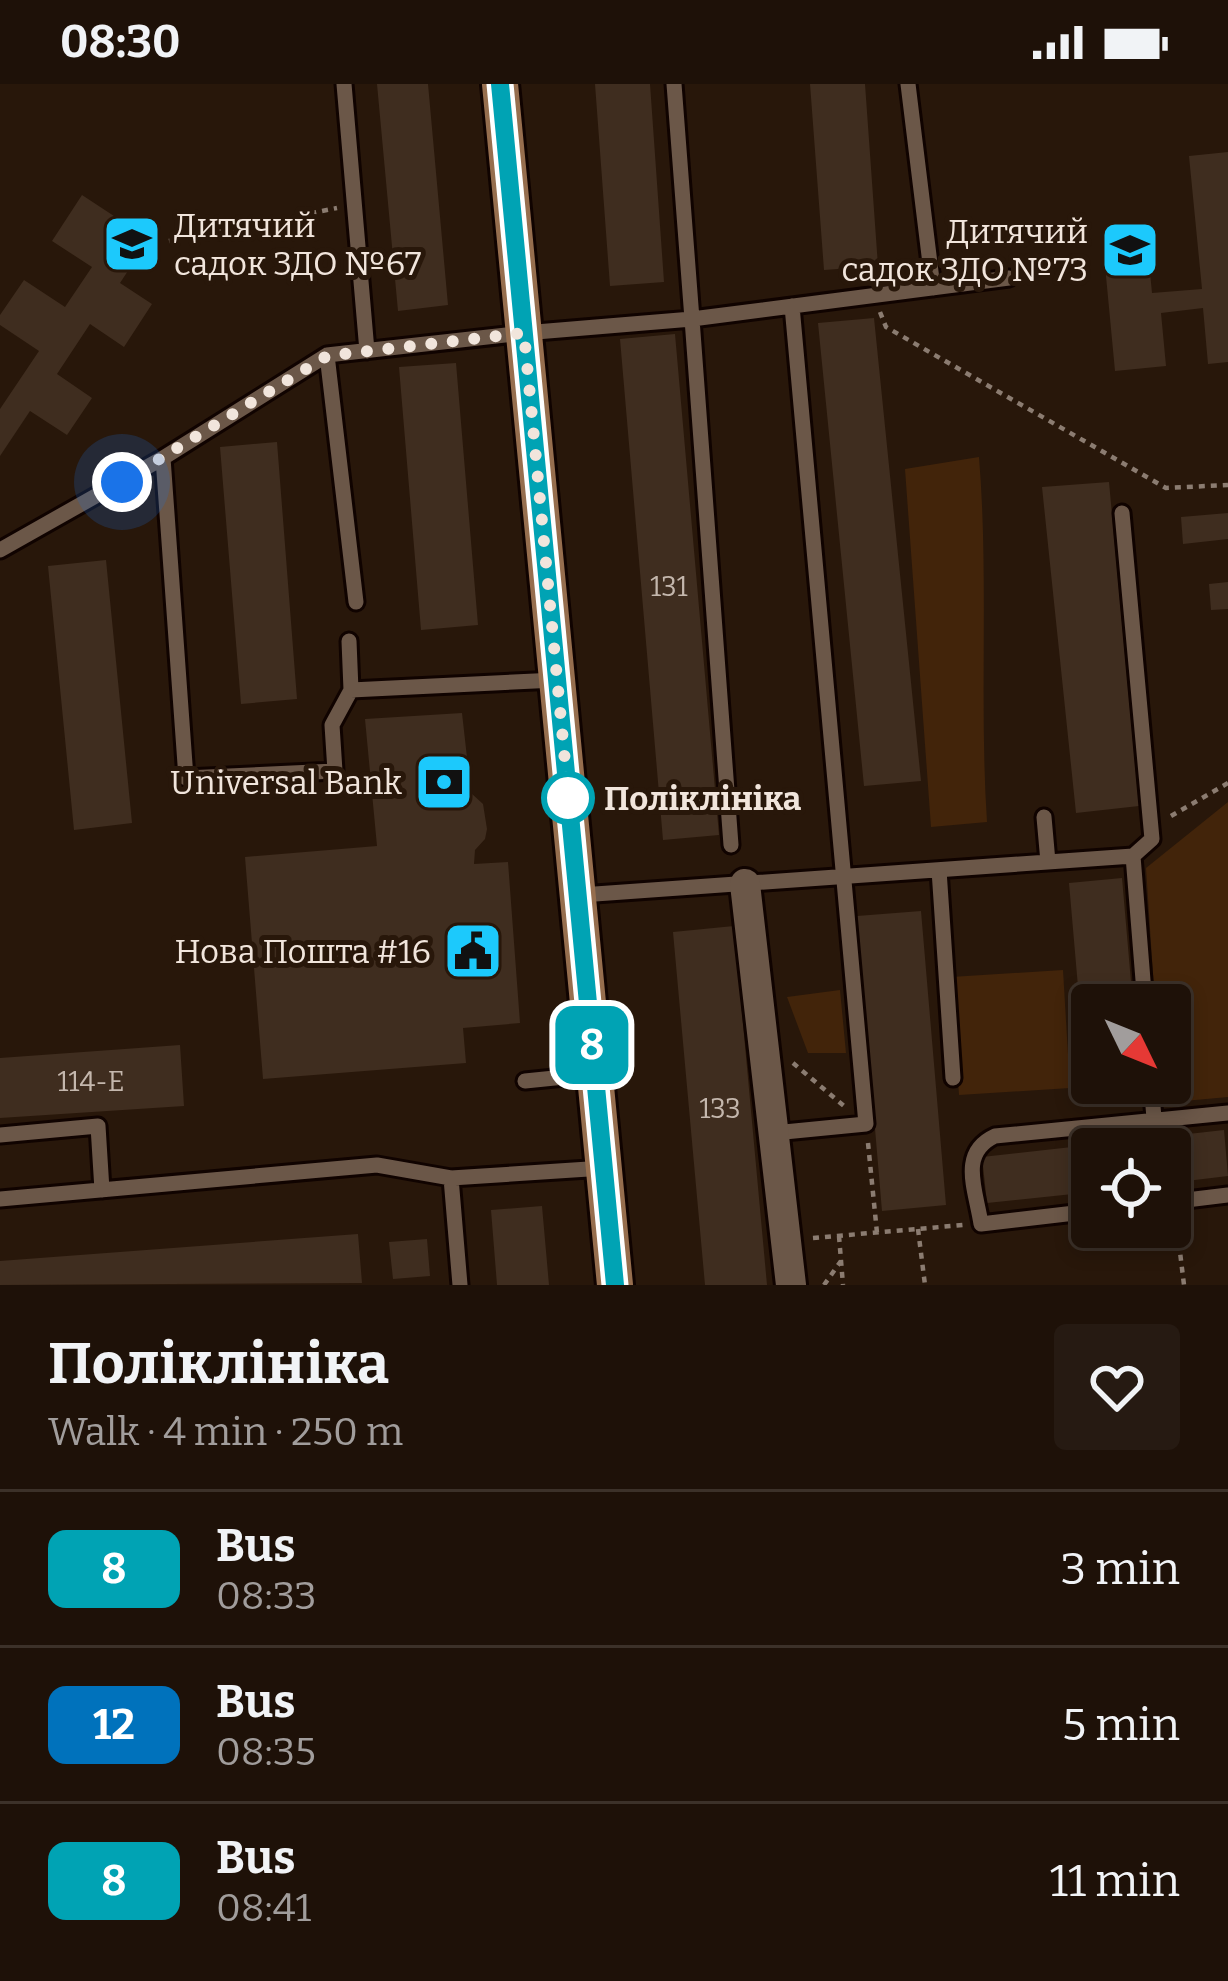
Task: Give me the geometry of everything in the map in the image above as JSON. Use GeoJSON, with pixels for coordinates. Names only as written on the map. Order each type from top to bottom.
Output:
{"type":"FeatureCollection","features":[{"type":"Feature","properties":{"kind":"street"},"geometry":{"type":"LineString","coordinates":[[500,84],[615,1285]]}},
{"type":"Feature","properties":{"kind":"street"},"geometry":{"type":"LineString","coordinates":[[745,884],[791,1285]]}},
{"type":"Feature","properties":{"kind":"lane"},"geometry":{"type":"LineString","coordinates":[[344,84],[368,351]]}},
{"type":"Feature","properties":{"kind":"lane"},"geometry":{"type":"LineString","coordinates":[[674,84],[731,844]]}},
{"type":"Feature","properties":{"kind":"lane"},"geometry":{"type":"LineString","coordinates":[[908,84],[933,288]]}},
{"type":"Feature","properties":{"kind":"lane"},"geometry":{"type":"LineString","coordinates":[[0,550],[163,458],[327,356],[692,319],[1010,278]]}},
{"type":"Feature","properties":{"kind":"lane"},"geometry":{"type":"LineString","coordinates":[[774,1133],[866,1124],[792,306]]}},
{"type":"Feature","properties":{"kind":"lane"},"geometry":{"type":"LineString","coordinates":[[327,356],[356,602]]}},
{"type":"Feature","properties":{"kind":"lane"},"geometry":{"type":"LineString","coordinates":[[163,458],[186,778],[335,771],[332,725],[351,690],[349,641]]}},
{"type":"Feature","properties":{"kind":"lane"},"geometry":{"type":"LineString","coordinates":[[578,896],[1133,856],[1153,839],[1154,756],[1122,513]]}},
{"type":"Feature","properties":{"kind":"lane"},"geometry":{"type":"LineString","coordinates":[[351,690],[556,680]]}},
{"type":"Feature","properties":{"kind":"lane"},"geometry":{"type":"LineString","coordinates":[[1044,817],[1048,862]]}},
{"type":"Feature","properties":{"kind":"lane"},"geometry":{"type":"LineString","coordinates":[[1133,856],[1143,984]]}},
{"type":"Feature","properties":{"kind":"lane"},"geometry":{"type":"LineString","coordinates":[[939,870],[953,1078]]}},
{"type":"Feature","properties":{"kind":"lane"},"geometry":{"type":"LineString","coordinates":[[525,1081],[594,1074]]}},
{"type":"Feature","properties":{"kind":"lane"},"geometry":{"type":"LineString","coordinates":[[1153,1104],[1154,1118]]}},
{"type":"Feature","properties":{"kind":"lane"},"geometry":{"type":"LineString","coordinates":[[1071,1213],[981,1224],[971,1158],[979,1143],[995,1136],[1228,1113]]}},
{"type":"Feature","properties":{"kind":"lane"},"geometry":{"type":"LineString","coordinates":[[0,1135],[98,1126],[102,1190]]}},
{"type":"Feature","properties":{"kind":"lane"},"geometry":{"type":"LineString","coordinates":[[0,1199],[377,1165],[451,1178],[604,1168]]}},
{"type":"Feature","properties":{"kind":"lane"},"geometry":{"type":"LineString","coordinates":[[451,1178],[460,1285]]}},
{"type":"Feature","properties":{"kind":"lane"},"geometry":{"type":"LineString","coordinates":[[1191,1200],[1228,1196]]}},
{"type":"Feature","properties":{"kind":"path"},"geometry":{"type":"LineString","coordinates":[[169,241],[354,204]]}},
{"type":"Feature","properties":{"kind":"path"},"geometry":{"type":"LineString","coordinates":[[873,296],[886,327],[1166,488],[1228,485]]}},
{"type":"Feature","properties":{"kind":"path"},"geometry":{"type":"LineString","coordinates":[[1152,828],[1228,783]]}},
{"type":"Feature","properties":{"kind":"path"},"geometry":{"type":"LineString","coordinates":[[786,1240],[981,1224]]}},
{"type":"Feature","properties":{"kind":"path"},"geometry":{"type":"LineString","coordinates":[[919,1229],[925,1285]]}},
{"type":"Feature","properties":{"kind":"path"},"geometry":{"type":"LineString","coordinates":[[839,1236],[843,1285]]}},
{"type":"Feature","properties":{"kind":"path"},"geometry":{"type":"LineString","coordinates":[[1180,1248],[1184,1285]]}},
{"type":"Feature","properties":{"kind":"path"},"geometry":{"type":"LineString","coordinates":[[824,1285],[841,1261]]}},
{"type":"Feature","properties":{"kind":"shaded area"},"geometry":{"type":"Polygon","coordinates":[[[979,457],[987,822],[931,827],[905,469],[979,457]]]}},
{"type":"Feature","properties":{"kind":"shaded area"},"geometry":{"type":"Polygon","coordinates":[[[1228,802],[1228,1097],[1191,1100],[1191,984],[1154,984],[1146,868],[1228,802]]]}},
{"type":"Feature","properties":{"kind":"shaded area"},"geometry":{"type":"Polygon","coordinates":[[[1063,970],[1070,1088],[959,1095],[951,977],[1063,970]]]}},
{"type":"Feature","properties":{"kind":"shaded area"},"geometry":{"type":"Polygon","coordinates":[[[840,990],[846,1053],[808,1053],[787,997],[840,990]]]}},
{"type":"Feature","properties":{"kind":"building"},"geometry":{"type":"Polygon","coordinates":[[[377,84],[428,84],[448,305],[398,311],[377,84]]]}},
{"type":"Feature","properties":{"kind":"building"},"geometry":{"type":"Polygon","coordinates":[[[595,84],[650,84],[664,282],[610,286],[595,84]]]}},
{"type":"Feature","properties":{"kind":"building"},"geometry":{"type":"Polygon","coordinates":[[[810,84],[865,84],[878,266],[824,270],[810,84]]]}},
{"type":"Feature","properties":{"kind":"building"},"geometry":{"type":"Polygon","coordinates":[[[1228,152],[1228,362],[1208,364],[1203,308],[1161,313],[1166,366],[1115,371],[1104,255],[1148,251],[1152,293],[1202,289],[1189,156],[1228,152]]]}},
{"type":"Feature","properties":{"kind":"building"},"geometry":{"type":"Polygon","coordinates":[[[82,195],[149,239],[120,283],[152,304],[124,347],[90,324],[57,374],[92,398],[67,435],[30,411],[0,456],[0,409],[39,351],[0,325],[0,315],[24,280],[65,307],[92,267],[52,241],[82,195]]]}},
{"type":"Feature","properties":{"kind":"building"},"geometry":{"type":"Polygon","coordinates":[[[874,318],[921,781],[864,786],[818,323],[874,318]]]}},
{"type":"Feature","properties":{"kind":"building"},"geometry":{"type":"Polygon","coordinates":[[[675,334],[719,835],[663,840],[620,339],[675,334]]]}},
{"type":"Feature","properties":{"kind":"building"},"geometry":{"type":"Polygon","coordinates":[[[456,363],[478,625],[421,630],[399,367],[456,363]]]}},
{"type":"Feature","properties":{"kind":"building"},"geometry":{"type":"Polygon","coordinates":[[[277,442],[297,699],[241,704],[220,447],[277,442]]]}},
{"type":"Feature","properties":{"kind":"building"},"geometry":{"type":"Polygon","coordinates":[[[1109,482],[1139,806],[1076,813],[1042,487],[1109,482]]]}},
{"type":"Feature","properties":{"kind":"building"},"geometry":{"type":"Polygon","coordinates":[[[1228,513],[1228,539],[1183,544],[1181,517],[1228,513]]]}},
{"type":"Feature","properties":{"kind":"building"},"geometry":{"type":"Polygon","coordinates":[[[106,560],[132,823],[74,830],[48,566],[106,560]]]}},
{"type":"Feature","properties":{"kind":"building"},"geometry":{"type":"Polygon","coordinates":[[[1228,582],[1228,609],[1211,610],[1209,584],[1228,582]]]}},
{"type":"Feature","properties":{"kind":"building"},"geometry":{"type":"Polygon","coordinates":[[[462,713],[471,793],[483,804],[487,829],[475,850],[474,864],[508,862],[520,1023],[463,1028],[466,1063],[263,1079],[245,857],[377,846],[365,719],[462,713]]]}},
{"type":"Feature","properties":{"kind":"building"},"geometry":{"type":"Polygon","coordinates":[[[1122,878],[1131,984],[1078,984],[1069,883],[1122,878]]]}},
{"type":"Feature","properties":{"kind":"building"},"geometry":{"type":"Polygon","coordinates":[[[921,911],[946,1205],[882,1211],[857,916],[921,911]]]}},
{"type":"Feature","properties":{"kind":"building"},"geometry":{"type":"Polygon","coordinates":[[[734,926],[767,1285],[705,1285],[673,932],[734,926]]]}},
{"type":"Feature","properties":{"kind":"building"},"geometry":{"type":"Polygon","coordinates":[[[180,1045],[184,1106],[0,1118],[0,1058],[180,1045]]]}},
{"type":"Feature","properties":{"kind":"building"},"geometry":{"type":"Polygon","coordinates":[[[1224,1130],[1228,1176],[1191,1180],[1191,1134],[1224,1130]]]}},
{"type":"Feature","properties":{"kind":"building"},"geometry":{"type":"Polygon","coordinates":[[[1071,1147],[1071,1194],[987,1203],[982,1157],[1071,1147]]]}},
{"type":"Feature","properties":{"kind":"building"},"geometry":{"type":"Polygon","coordinates":[[[542,1206],[549,1285],[497,1285],[491,1210],[542,1206]]]}},
{"type":"Feature","properties":{"kind":"building"},"geometry":{"type":"Polygon","coordinates":[[[358,1234],[362,1283],[0,1285],[0,1261],[358,1234]]]}},
{"type":"Feature","properties":{"kind":"building"},"geometry":{"type":"Polygon","coordinates":[[[427,1239],[430,1276],[393,1279],[389,1242],[427,1239]]]}},
{"type":"Feature","properties":{"kind":"bus line","name":"8"},"geometry":{"type":"LineString","coordinates":[[500,84],[615,1285]]}},
{"type":"Feature","properties":{"kind":"place","name":"Дитячий садок ЗДО №67"},"geometry":{"type":"Point","coordinates":[132,244]}},
{"type":"Feature","properties":{"kind":"place","name":"Дитячий садок ЗДО №73"},"geometry":{"type":"Point","coordinates":[1130,250]}},
{"type":"Feature","properties":{"kind":"place","name":"Universal Bank"},"geometry":{"type":"Point","coordinates":[444,782]}},
{"type":"Feature","properties":{"kind":"place","name":"Поліклініка"},"geometry":{"type":"Point","coordinates":[568,798]}},
{"type":"Feature","properties":{"kind":"place","name":"Нова Пошта #16"},"geometry":{"type":"Point","coordinates":[473,951]}},
{"type":"Feature","properties":{"kind":"route"},"geometry":{"type":"LineString","coordinates":[[122,482],[327,356],[524,333],[570,814],[568,798]]}}]}
